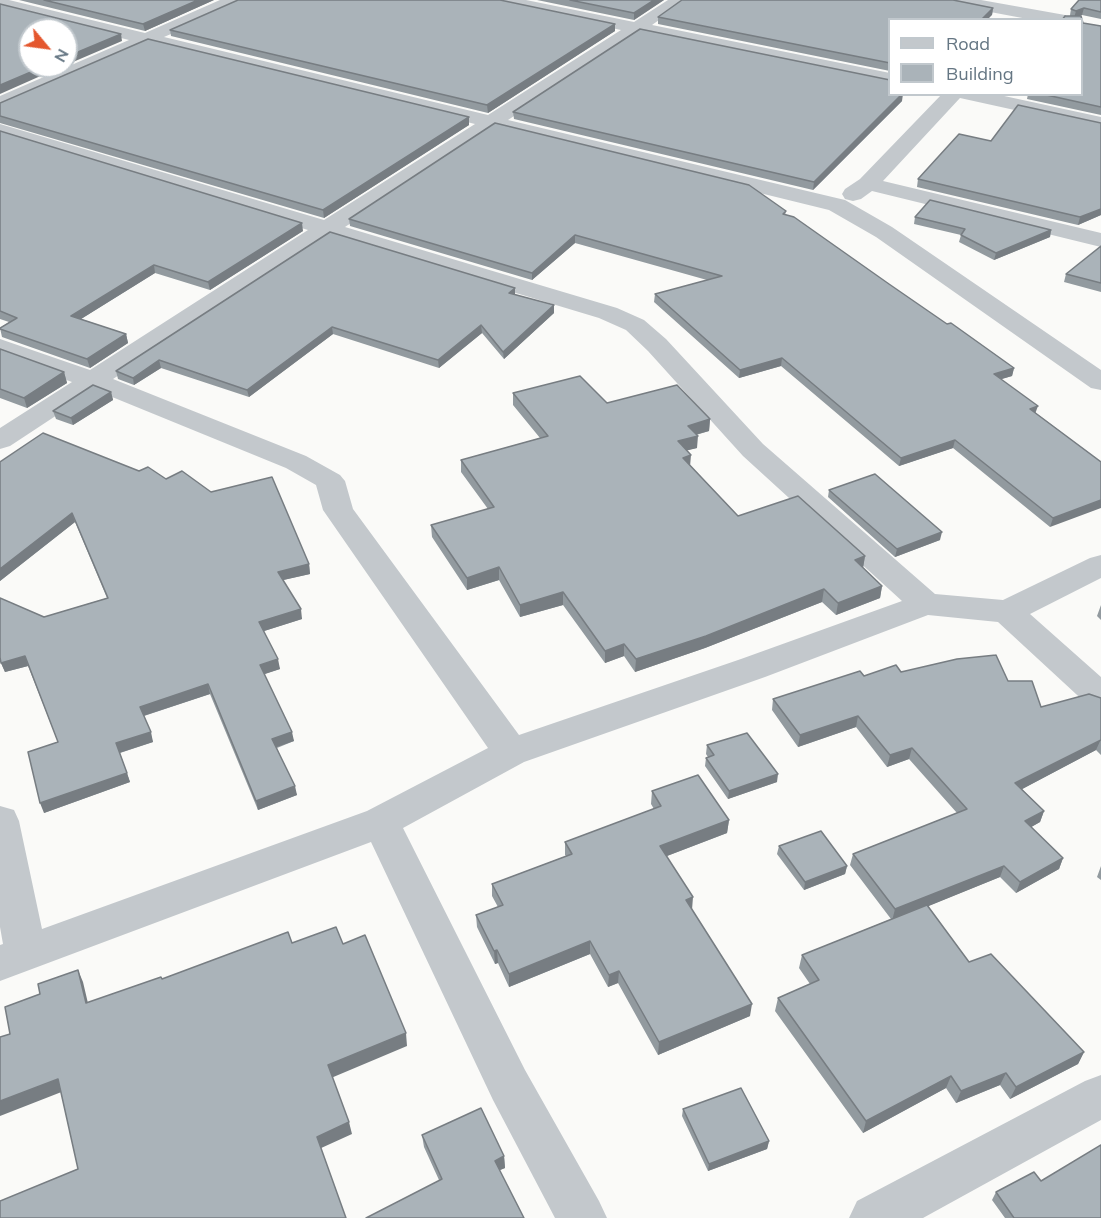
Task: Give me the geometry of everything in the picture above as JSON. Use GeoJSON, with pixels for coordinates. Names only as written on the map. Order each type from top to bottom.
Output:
{"type":"FeatureCollection","features":[{"type":"Feature","properties":{"kind":"street"},"geometry":{"type":"LineString","coordinates":[[0,103],[234,0]]}},
{"type":"Feature","properties":{"kind":"street"},"geometry":{"type":"LineString","coordinates":[[501,0],[888,79]]}},
{"type":"Feature","properties":{"kind":"street"},"geometry":{"type":"LineString","coordinates":[[0,440],[680,0]]}},
{"type":"Feature","properties":{"kind":"street"},"geometry":{"type":"LineString","coordinates":[[952,0],[1031,17],[1048,0]]}},
{"type":"Feature","properties":{"kind":"street"},"geometry":{"type":"LineString","coordinates":[[0,3],[493,120],[837,205],[884,232],[1101,382]]}},
{"type":"Feature","properties":{"kind":"street"},"geometry":{"type":"LineString","coordinates":[[837,205],[868,184],[951,96]]}},
{"type":"Feature","properties":{"kind":"street"},"geometry":{"type":"LineString","coordinates":[[974,96],[1101,123]]}},
{"type":"Feature","properties":{"kind":"street"},"geometry":{"type":"LineString","coordinates":[[0,130],[608,313],[635,325],[657,345],[753,450],[926,604]]}},
{"type":"Feature","properties":{"kind":"street"},"geometry":{"type":"LineString","coordinates":[[868,184],[1101,240]]}},
{"type":"Feature","properties":{"kind":"street"},"geometry":{"type":"LineString","coordinates":[[0,347],[93,380],[296,462],[330,481],[338,510],[511,752]]}},
{"type":"Feature","properties":{"kind":"street"},"geometry":{"type":"LineString","coordinates":[[0,821],[13,959],[381,822],[511,752],[753,668],[926,604],[1008,612],[1101,565]]}},
{"type":"Feature","properties":{"kind":"street"},"geometry":{"type":"LineString","coordinates":[[1008,612],[1101,697]]}},
{"type":"Feature","properties":{"kind":"street"},"geometry":{"type":"LineString","coordinates":[[381,822],[508,1085],[582,1218]]}},
{"type":"Feature","properties":{"kind":"street"},"geometry":{"type":"LineString","coordinates":[[874,1218],[1101,1096]]}},
{"type":"Feature","properties":{"kind":"building"},"geometry":{"type":"Polygon","coordinates":[[[44,0],[198,0],[143,24],[44,0]]]}},
{"type":"Feature","properties":{"kind":"building"},"geometry":{"type":"Polygon","coordinates":[[[238,0],[500,0],[615,24],[487,105],[170,30],[238,0]]]}},
{"type":"Feature","properties":{"kind":"building"},"geometry":{"type":"Polygon","coordinates":[[[570,0],[654,0],[634,13],[570,0]]]}},
{"type":"Feature","properties":{"kind":"building"},"geometry":{"type":"Polygon","coordinates":[[[682,0],[953,0],[993,8],[983,18],[888,18],[888,63],[658,17],[682,0]]]}},
{"type":"Feature","properties":{"kind":"building"},"geometry":{"type":"Polygon","coordinates":[[[1079,0],[1101,0],[1101,12],[1084,8],[1076,11],[1071,9],[1079,0]]]}},
{"type":"Feature","properties":{"kind":"building"},"geometry":{"type":"Polygon","coordinates":[[[0,4],[56,18],[18,18],[18,77],[0,85],[0,4]]]}},
{"type":"Feature","properties":{"kind":"building"},"geometry":{"type":"Polygon","coordinates":[[[1065,16],[1081,16],[1082,18],[1064,18],[1065,16]]]}},
{"type":"Feature","properties":{"kind":"building"},"geometry":{"type":"Polygon","coordinates":[[[78,23],[121,34],[78,52],[78,23]]]}},
{"type":"Feature","properties":{"kind":"building"},"geometry":{"type":"Polygon","coordinates":[[[1083,23],[1101,26],[1101,107],[1051,96],[1083,96],[1083,23]]]}},
{"type":"Feature","properties":{"kind":"building"},"geometry":{"type":"Polygon","coordinates":[[[640,29],[888,80],[888,96],[900,96],[814,182],[513,112],[640,29]]]}},
{"type":"Feature","properties":{"kind":"building"},"geometry":{"type":"Polygon","coordinates":[[[148,39],[469,117],[323,210],[0,116],[0,103],[58,78],[78,78],[78,69],[148,39]]]}},
{"type":"Feature","properties":{"kind":"building"},"geometry":{"type":"Polygon","coordinates":[[[1018,105],[1101,123],[1101,209],[1080,217],[918,179],[959,134],[991,141],[1018,105]]]}},
{"type":"Feature","properties":{"kind":"building"},"geometry":{"type":"Polygon","coordinates":[[[495,123],[749,185],[786,211],[783,214],[794,217],[1014,368],[994,374],[1038,406],[1030,409],[1101,462],[1101,500],[1053,518],[955,440],[901,458],[782,358],[740,370],[655,294],[722,276],[575,235],[532,273],[349,219],[495,123]]]}},
{"type":"Feature","properties":{"kind":"building"},"geometry":{"type":"Polygon","coordinates":[[[0,131],[302,223],[208,282],[154,265],[71,316],[126,334],[87,359],[0,329],[17,318],[0,311],[0,131]]]}},
{"type":"Feature","properties":{"kind":"building"},"geometry":{"type":"Polygon","coordinates":[[[930,200],[1051,230],[996,253],[961,235],[965,229],[915,217],[930,200]]]}},
{"type":"Feature","properties":{"kind":"building"},"geometry":{"type":"Polygon","coordinates":[[[330,232],[515,288],[509,293],[554,305],[503,352],[481,325],[438,360],[332,327],[247,390],[159,360],[133,378],[116,371],[330,232]]]}},
{"type":"Feature","properties":{"kind":"building"},"geometry":{"type":"Polygon","coordinates":[[[1101,246],[1101,283],[1066,274],[1101,246]]]}},
{"type":"Feature","properties":{"kind":"building"},"geometry":{"type":"Polygon","coordinates":[[[0,349],[64,372],[24,398],[0,389],[0,349]]]}},
{"type":"Feature","properties":{"kind":"building"},"geometry":{"type":"Polygon","coordinates":[[[580,376],[607,403],[677,385],[710,419],[688,426],[698,436],[678,441],[691,455],[683,458],[738,516],[798,496],[865,556],[855,560],[882,586],[838,603],[824,589],[706,636],[636,659],[624,644],[605,651],[563,592],[520,605],[499,567],[467,578],[431,525],[494,507],[461,460],[548,436],[513,393],[580,376]]]}},
{"type":"Feature","properties":{"kind":"building"},"geometry":{"type":"Polygon","coordinates":[[[93,385],[111,392],[71,418],[53,411],[93,385]]]}},
{"type":"Feature","properties":{"kind":"building"},"geometry":{"type":"Polygon","coordinates":[[[43,433],[139,471],[148,467],[166,479],[182,471],[211,492],[272,477],[309,564],[278,572],[301,609],[259,622],[278,659],[260,665],[292,732],[272,739],[295,786],[256,801],[208,684],[140,707],[151,732],[116,743],[127,773],[40,803],[28,752],[58,742],[25,656],[1,663],[0,598],[44,617],[108,598],[72,513],[0,569],[0,462],[43,433]]]}},
{"type":"Feature","properties":{"kind":"building"},"geometry":{"type":"Polygon","coordinates":[[[875,474],[942,532],[897,549],[829,490],[875,474]]]}},
{"type":"Feature","properties":{"kind":"building"},"geometry":{"type":"Polygon","coordinates":[[[996,655],[1008,681],[1032,681],[1041,707],[1089,694],[1101,698],[1101,740],[1015,783],[1044,811],[1025,821],[1063,858],[1020,882],[1004,866],[895,909],[853,854],[967,809],[912,748],[890,755],[858,716],[800,735],[773,699],[860,671],[864,676],[896,665],[901,672],[957,659],[996,655]]]}},
{"type":"Feature","properties":{"kind":"building"},"geometry":{"type":"Polygon","coordinates":[[[747,733],[778,774],[729,791],[706,758],[714,755],[707,745],[747,733]]]}},
{"type":"Feature","properties":{"kind":"building"},"geometry":{"type":"Polygon","coordinates":[[[698,775],[729,820],[660,846],[693,897],[686,900],[752,1004],[659,1042],[619,971],[609,975],[590,941],[509,974],[497,950],[494,951],[476,915],[503,905],[492,884],[572,854],[565,842],[661,806],[652,791],[698,775]]]}},
{"type":"Feature","properties":{"kind":"building"},"geometry":{"type":"Polygon","coordinates":[[[821,831],[847,866],[805,882],[779,846],[821,831]]]}},
{"type":"Feature","properties":{"kind":"building"},"geometry":{"type":"Polygon","coordinates":[[[927,905],[969,962],[991,954],[1084,1052],[1016,1087],[1006,1073],[961,1091],[951,1076],[866,1121],[778,998],[819,980],[802,955],[927,905]]]}},
{"type":"Feature","properties":{"kind":"building"},"geometry":{"type":"Polygon","coordinates":[[[336,927],[343,944],[365,935],[406,1033],[328,1065],[349,1122],[317,1137],[346,1218],[0,1218],[0,1201],[78,1169],[58,1079],[0,1101],[0,1037],[10,1034],[5,1007],[40,994],[38,984],[78,970],[86,1003],[161,977],[162,979],[288,932],[292,943],[336,927]]]}},
{"type":"Feature","properties":{"kind":"building"},"geometry":{"type":"Polygon","coordinates":[[[741,1088],[769,1141],[709,1164],[683,1109],[741,1088]]]}},
{"type":"Feature","properties":{"kind":"building"},"geometry":{"type":"Polygon","coordinates":[[[481,1108],[504,1156],[495,1161],[524,1218],[366,1218],[442,1179],[422,1135],[481,1108]]]}},
{"type":"Feature","properties":{"kind":"building"},"geometry":{"type":"Polygon","coordinates":[[[1101,1145],[1101,1218],[1014,1218],[996,1192],[1034,1172],[1041,1181],[1101,1145]]]}}]}
